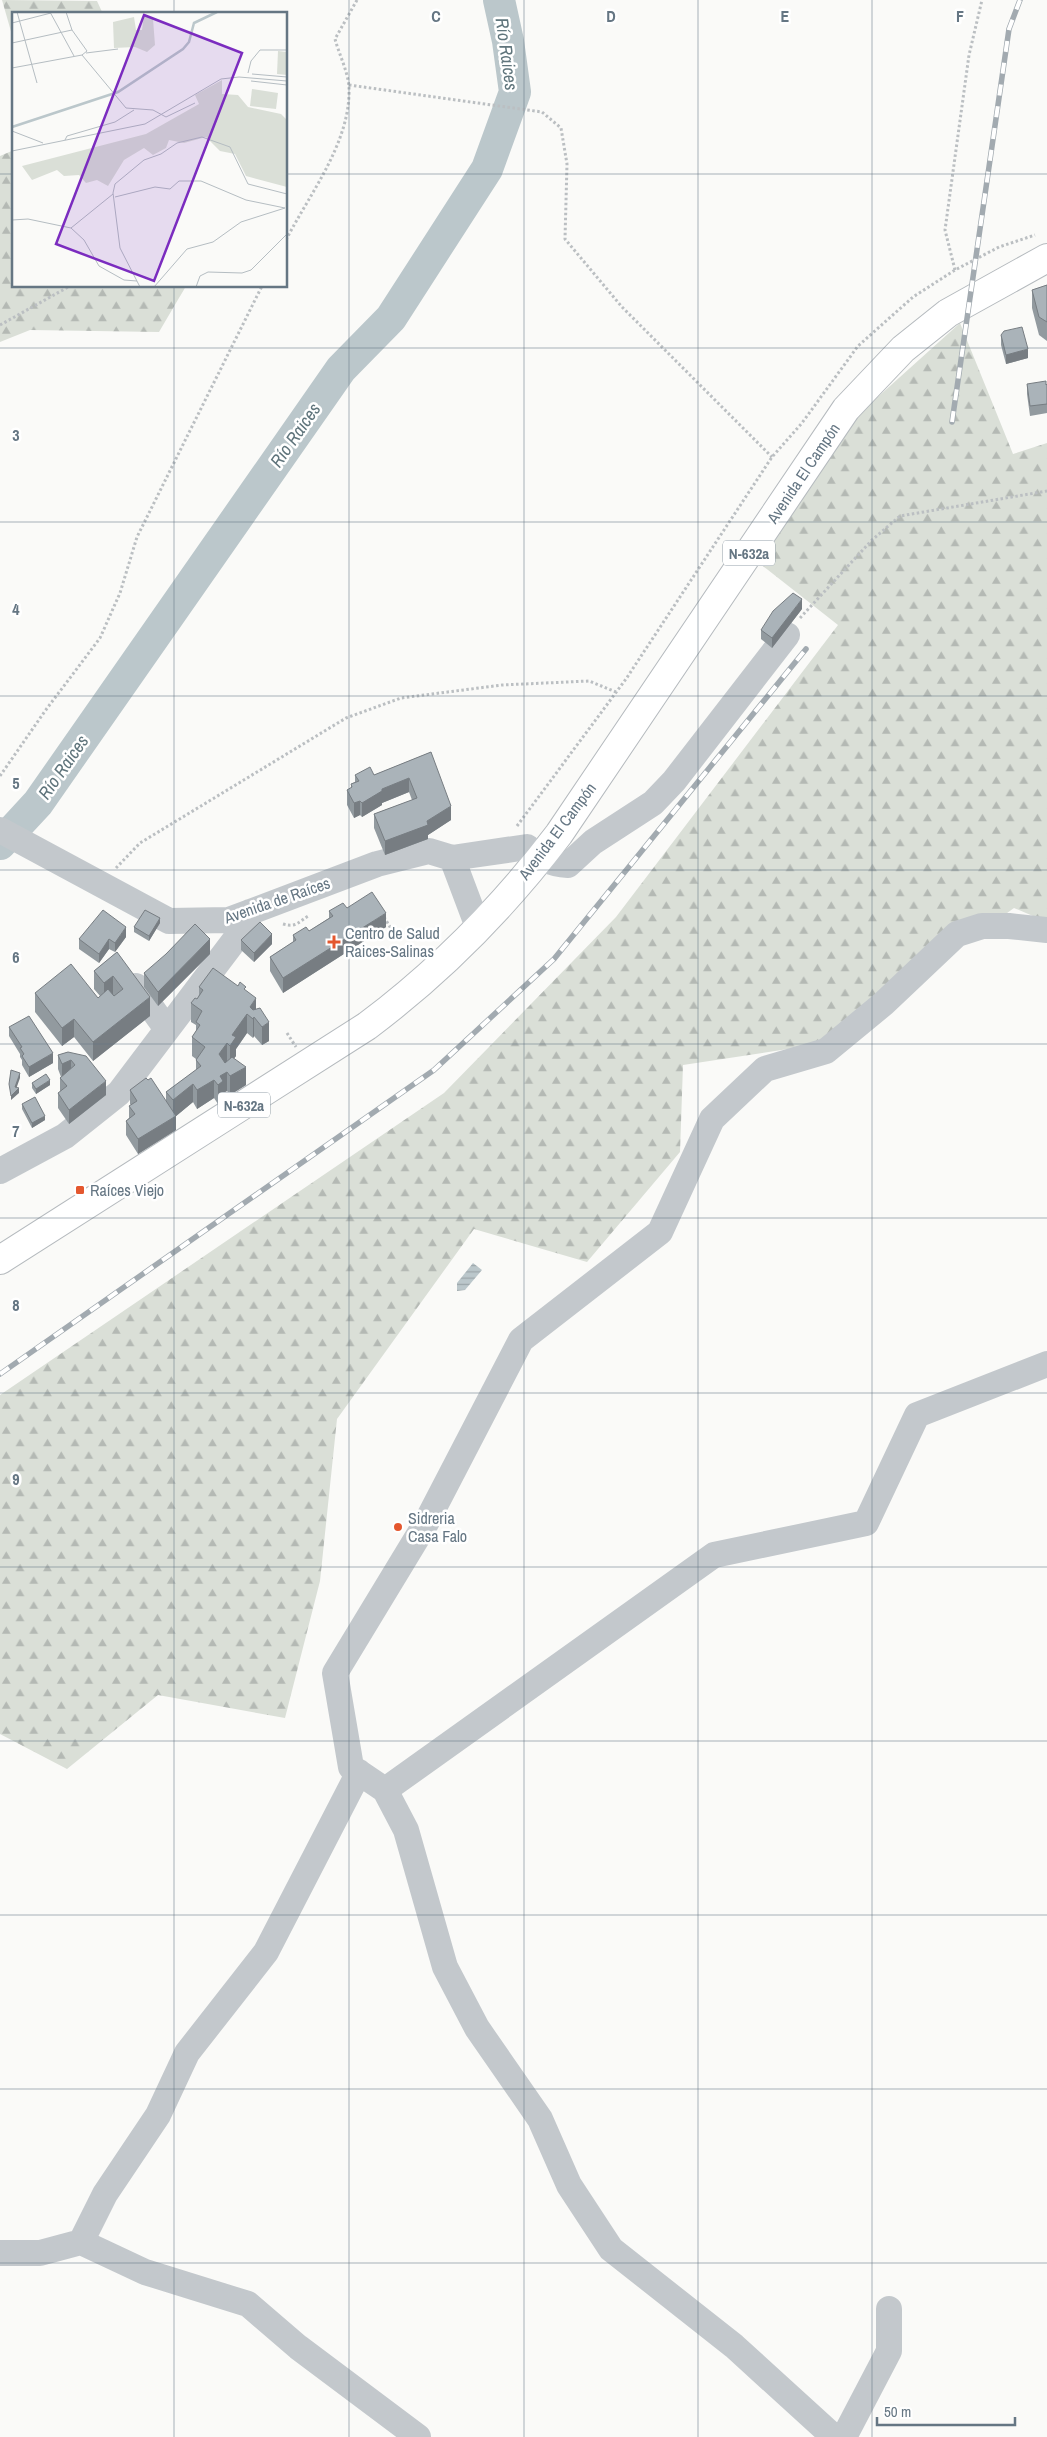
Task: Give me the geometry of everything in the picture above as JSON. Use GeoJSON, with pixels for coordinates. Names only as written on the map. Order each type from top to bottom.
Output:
{"type":"FeatureCollection","features":[{"type":"Feature","properties":{"kind":"main road","name":"Avenida El Campón"},"geometry":{"type":"LineString","coordinates":[[0,1260],[367,1026],[415,987],[478,927],[540,858],[846,409],[903,349],[948,313],[996,284],[1047,258]]}},
{"type":"Feature","properties":{"kind":"street","name":"Avenida de Raíces"},"geometry":{"type":"LineString","coordinates":[[0,830],[170,921],[228,920],[377,864],[429,851],[452,858],[527,847],[540,858],[554,864],[568,865],[593,842],[653,803],[674,781],[787,635]]}},
{"type":"Feature","properties":{"kind":"street"},"geometry":{"type":"LineString","coordinates":[[452,858],[478,927]]}},
{"type":"Feature","properties":{"kind":"street"},"geometry":{"type":"LineString","coordinates":[[0,1171],[65,1136],[119,1093],[166,1028],[237,937],[250,912]]}},
{"type":"Feature","properties":{"kind":"street"},"geometry":{"type":"LineString","coordinates":[[834,2437],[734,2346],[611,2249],[569,2185],[540,2119],[477,2028],[445,1967],[406,1830],[384,1790],[351,1767],[335,1673],[426,1523],[521,1340],[660,1232],[712,1120],[765,1069],[826,1051],[883,1004],[957,934],[982,926],[1009,926],[1047,930]]}},
{"type":"Feature","properties":{"kind":"street"},"geometry":{"type":"LineString","coordinates":[[136,986],[166,1028]]}},
{"type":"Feature","properties":{"kind":"street"},"geometry":{"type":"LineString","coordinates":[[384,1790],[714,1554],[866,1522],[917,1416],[1047,1364]]}},
{"type":"Feature","properties":{"kind":"street"},"geometry":{"type":"LineString","coordinates":[[81,2242],[105,2194],[158,2115],[186,2053],[266,1952],[359,1772]]}},
{"type":"Feature","properties":{"kind":"street"},"geometry":{"type":"LineString","coordinates":[[0,2253],[40,2253],[81,2242],[145,2272],[248,2304],[298,2347],[418,2437]]}},
{"type":"Feature","properties":{"kind":"street"},"geometry":{"type":"LineString","coordinates":[[844,2437],[889,2351],[889,2309]]}},
{"type":"Feature","properties":{"kind":"path"},"geometry":{"type":"LineString","coordinates":[[288,236],[326,166],[346,120],[349,85],[335,39],[357,0]]}},
{"type":"Feature","properties":{"kind":"path"},"geometry":{"type":"LineString","coordinates":[[955,270],[945,230],[969,55],[982,0]]}},
{"type":"Feature","properties":{"kind":"path"},"geometry":{"type":"LineString","coordinates":[[349,85],[542,112],[561,128],[567,164],[565,239],[622,307],[772,457]]}},
{"type":"Feature","properties":{"kind":"path"},"geometry":{"type":"LineString","coordinates":[[0,325],[66,288]]}},
{"type":"Feature","properties":{"kind":"path"},"geometry":{"type":"LineString","coordinates":[[0,776],[45,711],[100,638],[120,594],[137,536],[261,288]]}},
{"type":"Feature","properties":{"kind":"path"},"geometry":{"type":"LineString","coordinates":[[787,635],[804,613],[872,540],[900,516],[1047,491]]}},
{"type":"Feature","properties":{"kind":"path"},"geometry":{"type":"LineString","coordinates":[[100,885],[140,843],[346,718],[401,698],[502,684],[589,681],[616,692]]}},
{"type":"Feature","properties":{"kind":"path"},"geometry":{"type":"LineString","coordinates":[[380,911],[398,940]]}},
{"type":"Feature","properties":{"kind":"path"},"geometry":{"type":"LineString","coordinates":[[287,1033],[294,1043]]}},
{"type":"Feature","properties":{"kind":"green space"},"geometry":{"type":"Polygon","coordinates":[[[2,0],[97,1],[102,12],[12,12],[12,35],[2,0]]]}},
{"type":"Feature","properties":{"kind":"green space"},"geometry":{"type":"Polygon","coordinates":[[[12,151],[12,288],[185,288],[159,332],[30,330],[0,342],[0,156],[12,151]]]}},
{"type":"Feature","properties":{"kind":"green space"},"geometry":{"type":"Polygon","coordinates":[[[960,323],[1013,454],[1047,443],[1047,922],[1014,908],[827,1043],[683,1065],[680,1152],[587,1262],[474,1229],[337,1419],[320,1581],[285,1718],[158,1695],[67,1769],[0,1734],[0,1395],[444,1093],[616,917],[838,625],[759,563],[850,422],[960,323]]]}},
{"type":"Feature","properties":{"kind":"shaded area"},"geometry":{"type":"Polygon","coordinates":[[[473,1263],[482,1270],[465,1290],[457,1291],[457,1283],[473,1263]]]}},
{"type":"Feature","properties":{"kind":"building"},"geometry":{"type":"Polygon","coordinates":[[[1047,285],[1047,322],[1039,317],[1032,290],[1047,285]]]}},
{"type":"Feature","properties":{"kind":"building"},"geometry":{"type":"Polygon","coordinates":[[[1022,327],[1028,349],[1006,355],[1001,335],[1004,331],[1022,327]]]}},
{"type":"Feature","properties":{"kind":"building"},"geometry":{"type":"Polygon","coordinates":[[[1046,381],[1047,404],[1030,406],[1027,384],[1046,381]]]}},
{"type":"Feature","properties":{"kind":"building"},"geometry":{"type":"Polygon","coordinates":[[[793,593],[802,599],[772,638],[761,630],[773,611],[793,593]]]}},
{"type":"Feature","properties":{"kind":"building"},"geometry":{"type":"Polygon","coordinates":[[[431,752],[451,806],[427,821],[428,825],[385,841],[374,814],[417,798],[409,778],[382,789],[382,791],[362,803],[360,801],[354,803],[347,790],[352,787],[351,784],[359,781],[355,775],[370,767],[374,775],[431,752]]]}},
{"type":"Feature","properties":{"kind":"building"},"geometry":{"type":"Polygon","coordinates":[[[372,892],[386,913],[283,978],[270,957],[296,940],[293,935],[306,927],[309,931],[333,916],[329,911],[343,903],[347,908],[372,892]]]}},
{"type":"Feature","properties":{"kind":"building"},"geometry":{"type":"Polygon","coordinates":[[[103,910],[126,927],[115,943],[109,939],[99,954],[79,939],[103,910]]]}},
{"type":"Feature","properties":{"kind":"building"},"geometry":{"type":"Polygon","coordinates":[[[145,910],[160,918],[149,936],[134,927],[145,910]]]}},
{"type":"Feature","properties":{"kind":"building"},"geometry":{"type":"Polygon","coordinates":[[[260,922],[272,934],[254,953],[241,940],[260,922]]]}},
{"type":"Feature","properties":{"kind":"building"},"geometry":{"type":"Polygon","coordinates":[[[195,924],[210,939],[158,992],[144,973],[166,954],[195,924]]]}},
{"type":"Feature","properties":{"kind":"building"},"geometry":{"type":"Polygon","coordinates":[[[117,952],[150,997],[93,1042],[74,1019],[62,1028],[35,993],[71,964],[98,998],[108,989],[114,996],[123,989],[113,976],[104,983],[94,971],[117,952]]]}},
{"type":"Feature","properties":{"kind":"building"},"geometry":{"type":"Polygon","coordinates":[[[213,968],[238,986],[240,982],[246,987],[244,989],[256,998],[250,1007],[253,1010],[260,1008],[269,1022],[262,1027],[254,1017],[253,1019],[247,1014],[232,1035],[236,1037],[230,1046],[227,1043],[219,1054],[225,1063],[232,1057],[246,1067],[230,1076],[227,1072],[220,1076],[223,1081],[218,1085],[214,1080],[197,1090],[193,1084],[173,1100],[166,1092],[201,1066],[196,1060],[205,1047],[192,1037],[200,1025],[196,1022],[202,1011],[191,1003],[195,998],[197,999],[203,990],[199,987],[213,968]]]}},
{"type":"Feature","properties":{"kind":"building"},"geometry":{"type":"Polygon","coordinates":[[[29,1016],[53,1053],[29,1067],[22,1056],[24,1054],[20,1048],[22,1047],[9,1027],[29,1016]]]}},
{"type":"Feature","properties":{"kind":"building"},"geometry":{"type":"Polygon","coordinates":[[[68,1052],[86,1056],[106,1081],[69,1110],[58,1093],[67,1086],[60,1078],[75,1065],[71,1060],[62,1064],[58,1055],[68,1052]]]}},
{"type":"Feature","properties":{"kind":"building"},"geometry":{"type":"Polygon","coordinates":[[[11,1070],[20,1073],[15,1087],[19,1088],[11,1096],[9,1084],[11,1070]]]}},
{"type":"Feature","properties":{"kind":"building"},"geometry":{"type":"Polygon","coordinates":[[[46,1074],[50,1080],[36,1089],[32,1083],[46,1074]]]}},
{"type":"Feature","properties":{"kind":"building"},"geometry":{"type":"Polygon","coordinates":[[[146,1078],[148,1080],[151,1078],[176,1116],[138,1139],[126,1121],[135,1114],[129,1106],[137,1101],[130,1090],[146,1078]]]}},
{"type":"Feature","properties":{"kind":"building"},"geometry":{"type":"Polygon","coordinates":[[[35,1097],[45,1116],[32,1123],[22,1104],[35,1097]]]}},
{"type":"Feature","properties":{"kind":"waterway","name":"Río Raices"},"geometry":{"type":"LineString","coordinates":[[0,844],[38,803],[341,369],[391,318],[487,169],[515,92],[508,41],[499,0]]}},
{"type":"Feature","properties":{"kind":"railway"},"geometry":{"type":"LineString","coordinates":[[952,422],[1009,29],[1020,0]]}},
{"type":"Feature","properties":{"kind":"railway"},"geometry":{"type":"LineString","coordinates":[[0,1374],[434,1070],[554,959],[806,649]]}},
{"type":"Feature","properties":{"kind":"place","name":"Centro de Salud Raices-Salinas"},"geometry":{"type":"Point","coordinates":[334,942]}},
{"type":"Feature","properties":{"kind":"place","name":"Raíces Viejo"},"geometry":{"type":"Point","coordinates":[80,1190]}},
{"type":"Feature","properties":{"kind":"place","name":"Sidreria Casa Falo"},"geometry":{"type":"Point","coordinates":[398,1527]}}]}
